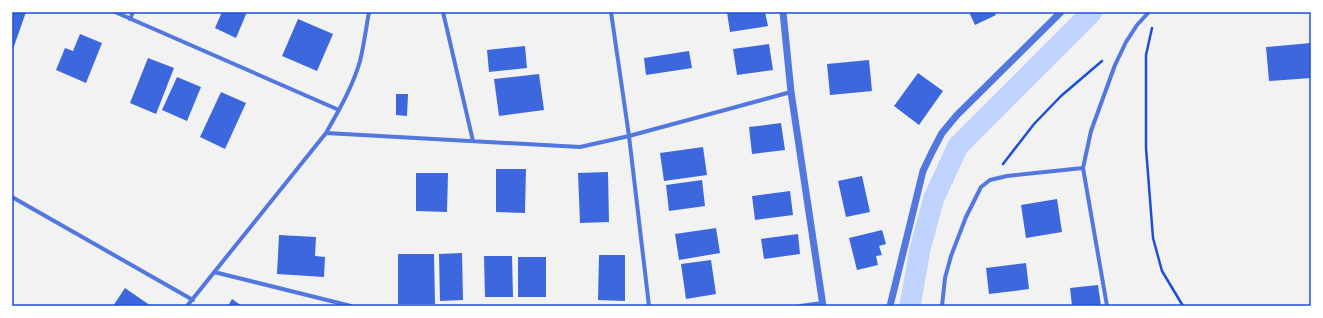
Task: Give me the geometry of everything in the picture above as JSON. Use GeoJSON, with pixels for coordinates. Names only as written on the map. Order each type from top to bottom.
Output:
{"type":"FeatureCollection","features":[{"type":"Feature","properties":{"kind":"street"},"geometry":{"type":"LineString","coordinates":[[115,12],[339,110]]}},
{"type":"Feature","properties":{"kind":"street"},"geometry":{"type":"LineString","coordinates":[[130,19],[133,12]]}},
{"type":"Feature","properties":{"kind":"street"},"geometry":{"type":"LineString","coordinates":[[187,306],[326,133],[349,89],[359,62],[369,12]]}},
{"type":"Feature","properties":{"kind":"street"},"geometry":{"type":"LineString","coordinates":[[443,12],[473,141]]}},
{"type":"Feature","properties":{"kind":"street"},"geometry":{"type":"LineString","coordinates":[[610,12],[629,136],[649,306]]}},
{"type":"Feature","properties":{"kind":"street"},"geometry":{"type":"LineString","coordinates":[[783,12],[791,92],[822,304],[800,306]]}},
{"type":"Feature","properties":{"kind":"street"},"geometry":{"type":"LineString","coordinates":[[890,306],[923,171],[942,133],[976,95],[1061,12]]}},
{"type":"Feature","properties":{"kind":"street"},"geometry":{"type":"LineString","coordinates":[[1107,306],[1083,168],[1091,131],[1115,65],[1126,42],[1137,25],[1149,12]]}},
{"type":"Feature","properties":{"kind":"street"},"geometry":{"type":"LineString","coordinates":[[326,133],[580,147],[629,136],[791,92]]}},
{"type":"Feature","properties":{"kind":"street"},"geometry":{"type":"LineString","coordinates":[[942,306],[945,278],[951,256],[966,217],[981,187],[990,180],[1007,176],[1083,168]]}},
{"type":"Feature","properties":{"kind":"street"},"geometry":{"type":"LineString","coordinates":[[12,197],[193,300]]}},
{"type":"Feature","properties":{"kind":"street"},"geometry":{"type":"LineString","coordinates":[[214,272],[351,306]]}},
{"type":"Feature","properties":{"kind":"path"},"geometry":{"type":"LineString","coordinates":[[1152,26],[1146,55],[1146,148],[1153,238],[1162,271],[1183,306]]}},
{"type":"Feature","properties":{"kind":"path"},"geometry":{"type":"LineString","coordinates":[[990,180],[1034,124],[1061,96],[1126,42]]}},
{"type":"Feature","properties":{"kind":"building"},"geometry":{"type":"Polygon","coordinates":[[[12,12],[26,12],[12,52],[12,12]]]}},
{"type":"Feature","properties":{"kind":"building"},"geometry":{"type":"Polygon","coordinates":[[[222,12],[247,12],[236,38],[215,28],[222,12]]]}},
{"type":"Feature","properties":{"kind":"building"},"geometry":{"type":"Polygon","coordinates":[[[727,12],[765,12],[768,26],[730,32],[727,12]]]}},
{"type":"Feature","properties":{"kind":"building"},"geometry":{"type":"Polygon","coordinates":[[[969,12],[994,12],[996,15],[975,25],[969,12]]]}},
{"type":"Feature","properties":{"kind":"building"},"geometry":{"type":"Polygon","coordinates":[[[298,19],[333,34],[317,71],[282,56],[298,19]]]}},
{"type":"Feature","properties":{"kind":"building"},"geometry":{"type":"Polygon","coordinates":[[[80,34],[102,43],[86,83],[56,70],[65,48],[73,51],[80,34]]]}},
{"type":"Feature","properties":{"kind":"building"},"geometry":{"type":"Polygon","coordinates":[[[1311,43],[1311,78],[1269,81],[1266,47],[1311,43]]]}},
{"type":"Feature","properties":{"kind":"building"},"geometry":{"type":"Polygon","coordinates":[[[769,44],[773,70],[737,75],[733,49],[769,44]]]}},
{"type":"Feature","properties":{"kind":"building"},"geometry":{"type":"Polygon","coordinates":[[[525,46],[527,68],[489,72],[487,50],[525,46]]]}},
{"type":"Feature","properties":{"kind":"building"},"geometry":{"type":"Polygon","coordinates":[[[689,51],[692,68],[646,75],[644,58],[689,51]]]}},
{"type":"Feature","properties":{"kind":"building"},"geometry":{"type":"Polygon","coordinates":[[[148,58],[174,68],[156,114],[130,103],[148,58]]]}},
{"type":"Feature","properties":{"kind":"building"},"geometry":{"type":"Polygon","coordinates":[[[869,60],[872,91],[830,95],[827,64],[869,60]]]}},
{"type":"Feature","properties":{"kind":"building"},"geometry":{"type":"Polygon","coordinates":[[[918,73],[943,91],[919,125],[894,106],[918,73]]]}},
{"type":"Feature","properties":{"kind":"building"},"geometry":{"type":"Polygon","coordinates":[[[539,74],[544,110],[499,116],[494,79],[539,74]]]}},
{"type":"Feature","properties":{"kind":"building"},"geometry":{"type":"Polygon","coordinates":[[[177,77],[201,87],[187,121],[162,110],[177,77]]]}},
{"type":"Feature","properties":{"kind":"building"},"geometry":{"type":"Polygon","coordinates":[[[221,92],[246,103],[225,149],[200,137],[221,92]]]}},
{"type":"Feature","properties":{"kind":"building"},"geometry":{"type":"Polygon","coordinates":[[[396,94],[408,94],[407,116],[396,115],[396,94]]]}},
{"type":"Feature","properties":{"kind":"building"},"geometry":{"type":"Polygon","coordinates":[[[781,123],[785,150],[752,154],[749,127],[781,123]]]}},
{"type":"Feature","properties":{"kind":"building"},"geometry":{"type":"Polygon","coordinates":[[[703,147],[707,175],[664,181],[660,153],[703,147]]]}},
{"type":"Feature","properties":{"kind":"building"},"geometry":{"type":"Polygon","coordinates":[[[496,169],[526,169],[525,213],[496,212],[496,169]]]}},
{"type":"Feature","properties":{"kind":"building"},"geometry":{"type":"Polygon","coordinates":[[[608,172],[609,222],[580,223],[578,173],[608,172]]]}},
{"type":"Feature","properties":{"kind":"building"},"geometry":{"type":"Polygon","coordinates":[[[416,173],[448,173],[447,212],[416,211],[416,173]]]}},
{"type":"Feature","properties":{"kind":"building"},"geometry":{"type":"Polygon","coordinates":[[[862,176],[870,212],[846,217],[838,181],[862,176]]]}},
{"type":"Feature","properties":{"kind":"building"},"geometry":{"type":"Polygon","coordinates":[[[702,180],[705,206],[669,211],[666,185],[702,180]]]}},
{"type":"Feature","properties":{"kind":"building"},"geometry":{"type":"Polygon","coordinates":[[[790,191],[793,215],[755,220],[752,196],[790,191]]]}},
{"type":"Feature","properties":{"kind":"building"},"geometry":{"type":"Polygon","coordinates":[[[1057,199],[1062,232],[1026,238],[1021,205],[1057,199]]]}},
{"type":"Feature","properties":{"kind":"building"},"geometry":{"type":"Polygon","coordinates":[[[716,228],[720,253],[679,260],[675,234],[716,228]]]}},
{"type":"Feature","properties":{"kind":"building"},"geometry":{"type":"Polygon","coordinates":[[[882,230],[886,244],[879,246],[882,255],[876,256],[878,265],[857,270],[849,238],[882,230]]]}},
{"type":"Feature","properties":{"kind":"building"},"geometry":{"type":"Polygon","coordinates":[[[798,234],[800,254],[764,259],[761,239],[798,234]]]}},
{"type":"Feature","properties":{"kind":"building"},"geometry":{"type":"Polygon","coordinates":[[[279,235],[316,237],[315,256],[325,257],[324,277],[277,274],[279,235]]]}},
{"type":"Feature","properties":{"kind":"building"},"geometry":{"type":"Polygon","coordinates":[[[462,253],[463,300],[440,301],[439,254],[462,253]]]}},
{"type":"Feature","properties":{"kind":"building"},"geometry":{"type":"Polygon","coordinates":[[[398,254],[434,254],[435,304],[398,304],[398,254]]]}},
{"type":"Feature","properties":{"kind":"building"},"geometry":{"type":"Polygon","coordinates":[[[599,255],[625,255],[625,301],[598,300],[599,255]]]}},
{"type":"Feature","properties":{"kind":"building"},"geometry":{"type":"Polygon","coordinates":[[[484,256],[512,256],[513,297],[485,297],[484,256]]]}},
{"type":"Feature","properties":{"kind":"building"},"geometry":{"type":"Polygon","coordinates":[[[518,257],[546,257],[546,297],[518,297],[518,257]]]}},
{"type":"Feature","properties":{"kind":"building"},"geometry":{"type":"Polygon","coordinates":[[[711,260],[716,294],[686,299],[681,264],[711,260]]]}},
{"type":"Feature","properties":{"kind":"building"},"geometry":{"type":"Polygon","coordinates":[[[1026,263],[1029,289],[989,294],[986,268],[1026,263]]]}},
{"type":"Feature","properties":{"kind":"building"},"geometry":{"type":"Polygon","coordinates":[[[1098,285],[1101,306],[1072,306],[1070,288],[1098,285]]]}},
{"type":"Feature","properties":{"kind":"building"},"geometry":{"type":"Polygon","coordinates":[[[125,288],[151,306],[113,306],[125,288]]]}},
{"type":"Feature","properties":{"kind":"building"},"geometry":{"type":"Polygon","coordinates":[[[232,299],[242,306],[228,306],[232,299]]]}},
{"type":"Feature","properties":{"kind":"waterway"},"geometry":{"type":"LineString","coordinates":[[910,306],[920,249],[934,198],[958,146],[1092,12]]}}]}
